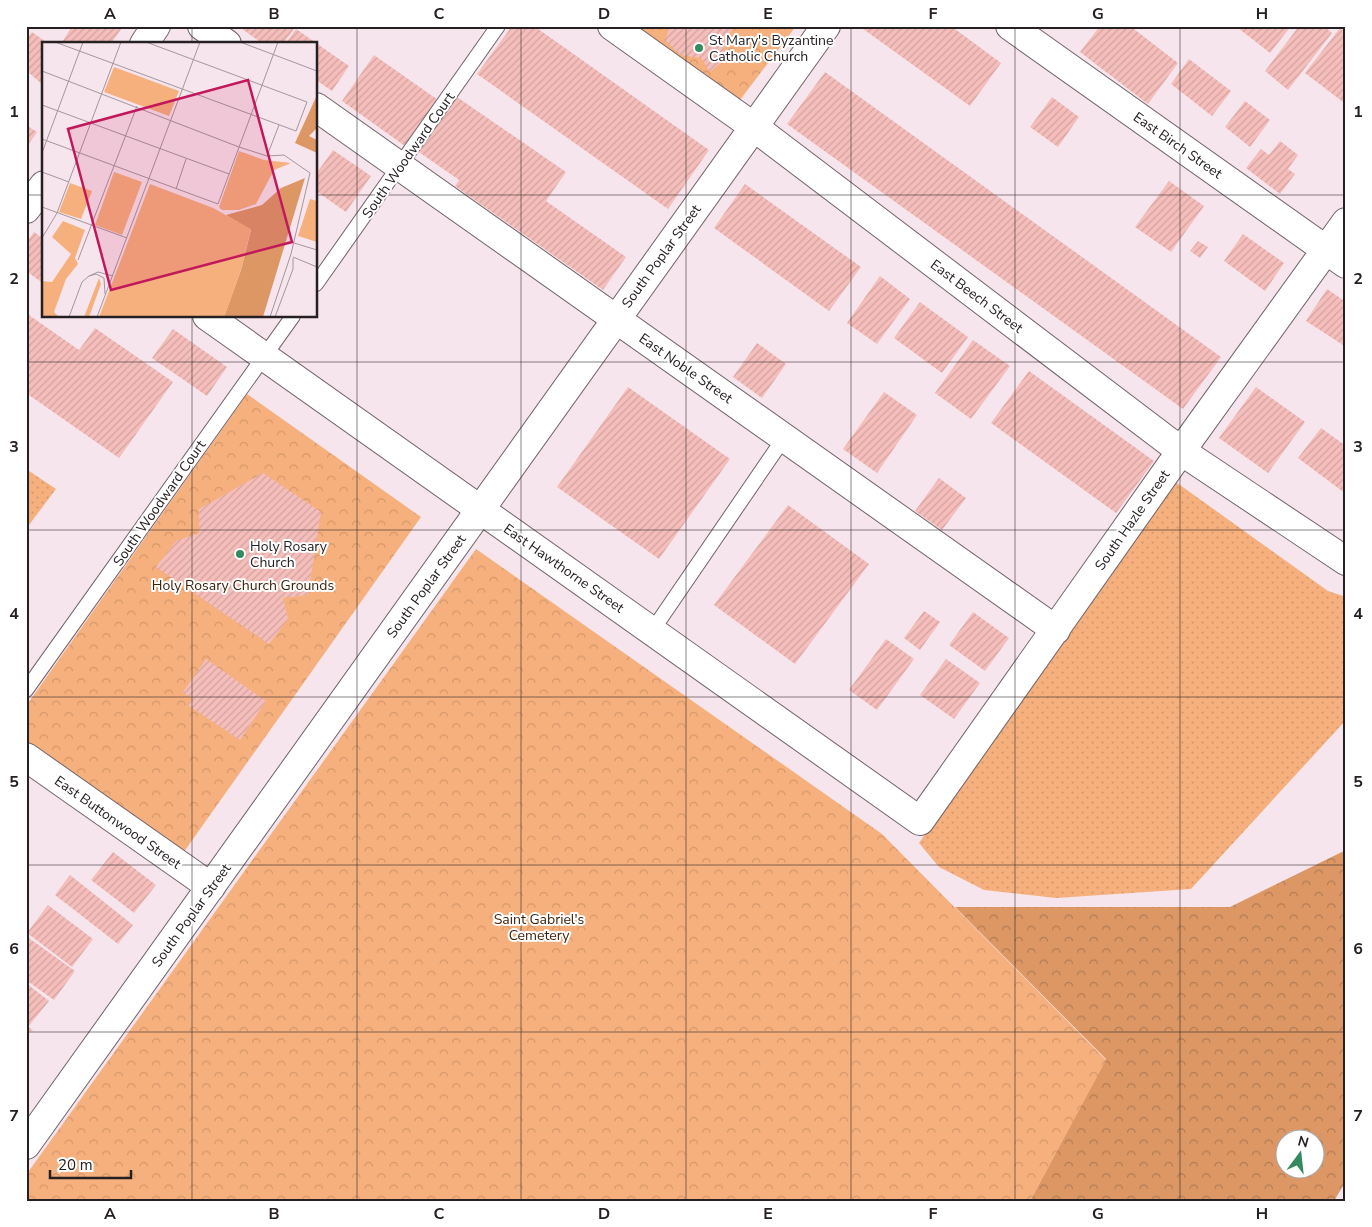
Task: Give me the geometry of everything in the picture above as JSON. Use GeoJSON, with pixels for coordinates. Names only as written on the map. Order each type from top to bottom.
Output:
{"type":"FeatureCollection","features":[{"type":"Feature","properties":{"kind":"street"},"geometry":{"type":"LineString","coordinates":[[145,42],[156,26]]}},
{"type":"Feature","properties":{"kind":"street"},"geometry":{"type":"LineString","coordinates":[[202,26],[224,42]]}},
{"type":"Feature","properties":{"kind":"street","name":"East Beech Street"},"geometry":{"type":"LineString","coordinates":[[612,26],[754,127],[1180,451],[1346,561]]}},
{"type":"Feature","properties":{"kind":"street","name":"South Poplar Street"},"geometry":{"type":"LineString","coordinates":[[30,1133],[211,887],[826,26]]}},
{"type":"Feature","properties":{"kind":"street","name":"East Birch Street"},"geometry":{"type":"LineString","coordinates":[[1010,26],[1336,256]]}},
{"type":"Feature","properties":{"kind":"street","name":"East Noble Street"},"geometry":{"type":"LineString","coordinates":[[318,108],[1056,630]]}},
{"type":"Feature","properties":{"kind":"street","name":"South Hazle Street"},"geometry":{"type":"LineString","coordinates":[[920,820],[1056,630],[1180,451],[1336,256],[1346,222]]}},
{"type":"Feature","properties":{"kind":"street","name":"East Hawthorne Street"},"geometry":{"type":"LineString","coordinates":[[210,318],[920,820]]}},
{"type":"Feature","properties":{"kind":"street","name":"East Buttonwood Street"},"geometry":{"type":"LineString","coordinates":[[26,757],[211,887]]}},
{"type":"Feature","properties":{"kind":"lane","name":"South Woodward Court"},"geometry":{"type":"LineString","coordinates":[[318,281],[383,192],[399,165],[498,26]]}},
{"type":"Feature","properties":{"kind":"lane","name":"South Woodward Court"},"geometry":{"type":"LineString","coordinates":[[26,690],[292,318]]}},
{"type":"Feature","properties":{"kind":"lane"},"geometry":{"type":"LineString","coordinates":[[652,631],[784,438]]}},
{"type":"Feature","properties":{"kind":"green space"},"geometry":{"type":"Polygon","coordinates":[[[635,26],[796,26],[740,100],[635,26]]]}},
{"type":"Feature","properties":{"kind":"green space","name":"Holy Rosary Church Grounds"},"geometry":{"type":"Polygon","coordinates":[[[247,394],[421,517],[181,856],[26,747],[26,706],[247,394]]]}},
{"type":"Feature","properties":{"kind":"green space"},"geometry":{"type":"Polygon","coordinates":[[[26,469],[56,489],[26,529],[26,469]]]}},
{"type":"Feature","properties":{"kind":"green space"},"geometry":{"type":"Polygon","coordinates":[[[1173,480],[1328,591],[1346,597],[1346,720],[1191,889],[1056,898],[984,890],[939,867],[919,843],[1173,480]]]}},
{"type":"Feature","properties":{"kind":"green space","name":"Saint Gabriel's Cemetery"},"geometry":{"type":"Polygon","coordinates":[[[476,549],[882,834],[1106,1060],[1030,1201],[26,1201],[26,1175],[476,549]]]}},
{"type":"Feature","properties":{"kind":"green space"},"geometry":{"type":"Polygon","coordinates":[[[1346,850],[1346,1181],[1334,1201],[1030,1201],[1106,1059],[955,907],[1230,907],[1346,850]]]}},
{"type":"Feature","properties":{"kind":"building"},"geometry":{"type":"Polygon","coordinates":[[[72,26],[123,26],[112,42],[62,42],[72,26]]]}},
{"type":"Feature","properties":{"kind":"building"},"geometry":{"type":"Polygon","coordinates":[[[238,26],[296,26],[284,42],[260,42],[238,26]]]}},
{"type":"Feature","properties":{"kind":"building"},"geometry":{"type":"Polygon","coordinates":[[[512,26],[534,26],[709,150],[668,209],[477,74],[512,26]]]}},
{"type":"Feature","properties":{"kind":"building"},"geometry":{"type":"Polygon","coordinates":[[[647,26],[666,26],[666,28],[648,29],[647,26]]]}},
{"type":"Feature","properties":{"kind":"building","name":"St Mary's Byzantine Catholic Church"},"geometry":{"type":"Polygon","coordinates":[[[670,26],[735,26],[725,39],[724,60],[710,72],[701,58],[681,55],[665,40],[670,26]]]}},
{"type":"Feature","properties":{"kind":"building"},"geometry":{"type":"Polygon","coordinates":[[[859,26],[951,26],[1001,63],[970,106],[859,26]]]}},
{"type":"Feature","properties":{"kind":"building"},"geometry":{"type":"Polygon","coordinates":[[[1100,26],[1130,26],[1178,63],[1148,104],[1080,52],[1100,26]]]}},
{"type":"Feature","properties":{"kind":"building"},"geometry":{"type":"Polygon","coordinates":[[[1239,26],[1291,26],[1270,53],[1238,28],[1239,26]]]}},
{"type":"Feature","properties":{"kind":"building"},"geometry":{"type":"Polygon","coordinates":[[[1299,26],[1324,26],[1332,33],[1288,90],[1265,71],[1299,26]]]}},
{"type":"Feature","properties":{"kind":"building"},"geometry":{"type":"Polygon","coordinates":[[[1340,28],[1346,33],[1346,98],[1343,102],[1305,73],[1340,28]]]}},
{"type":"Feature","properties":{"kind":"building"},"geometry":{"type":"Polygon","coordinates":[[[296,29],[315,42],[286,42],[296,29]]]}},
{"type":"Feature","properties":{"kind":"building"},"geometry":{"type":"Polygon","coordinates":[[[32,32],[46,42],[42,42],[42,84],[26,70],[26,40],[32,32]]]}},
{"type":"Feature","properties":{"kind":"building"},"geometry":{"type":"Polygon","coordinates":[[[318,44],[349,66],[332,91],[318,81],[318,44]]]}},
{"type":"Feature","properties":{"kind":"building"},"geometry":{"type":"Polygon","coordinates":[[[374,55],[438,100],[405,146],[342,101],[374,55]]]}},
{"type":"Feature","properties":{"kind":"building"},"geometry":{"type":"Polygon","coordinates":[[[1189,59],[1231,91],[1212,116],[1171,84],[1189,59]]]}},
{"type":"Feature","properties":{"kind":"building"},"geometry":{"type":"Polygon","coordinates":[[[825,72],[1221,357],[1183,409],[787,124],[825,72]]]}},
{"type":"Feature","properties":{"kind":"building"},"geometry":{"type":"Polygon","coordinates":[[[457,97],[566,172],[546,201],[626,257],[603,290],[455,186],[459,180],[419,152],[457,97]]]}},
{"type":"Feature","properties":{"kind":"building"},"geometry":{"type":"Polygon","coordinates":[[[1052,97],[1079,117],[1058,147],[1030,127],[1052,97]]]}},
{"type":"Feature","properties":{"kind":"building"},"geometry":{"type":"Polygon","coordinates":[[[1245,101],[1270,120],[1250,147],[1225,127],[1245,101]]]}},
{"type":"Feature","properties":{"kind":"building"},"geometry":{"type":"Polygon","coordinates":[[[26,125],[37,132],[26,148],[26,125]]]}},
{"type":"Feature","properties":{"kind":"building"},"geometry":{"type":"Polygon","coordinates":[[[1280,141],[1298,155],[1288,169],[1295,174],[1280,194],[1246,168],[1261,149],[1269,155],[1280,141]]]}},
{"type":"Feature","properties":{"kind":"building"},"geometry":{"type":"Polygon","coordinates":[[[333,150],[371,176],[346,212],[318,192],[318,171],[333,150]]]}},
{"type":"Feature","properties":{"kind":"building"},"geometry":{"type":"Polygon","coordinates":[[[1169,181],[1204,206],[1171,252],[1135,227],[1169,181]]]}},
{"type":"Feature","properties":{"kind":"building"},"geometry":{"type":"Polygon","coordinates":[[[745,184],[861,267],[829,311],[714,228],[745,184]]]}},
{"type":"Feature","properties":{"kind":"building"},"geometry":{"type":"Polygon","coordinates":[[[34,232],[42,238],[42,283],[26,271],[26,243],[34,232]]]}},
{"type":"Feature","properties":{"kind":"building"},"geometry":{"type":"Polygon","coordinates":[[[1243,234],[1284,263],[1265,291],[1224,261],[1243,234]]]}},
{"type":"Feature","properties":{"kind":"building"},"geometry":{"type":"Polygon","coordinates":[[[1198,241],[1208,247],[1200,258],[1190,251],[1198,241]]]}},
{"type":"Feature","properties":{"kind":"building"},"geometry":{"type":"Polygon","coordinates":[[[880,276],[910,299],[877,344],[847,323],[880,276]]]}},
{"type":"Feature","properties":{"kind":"building"},"geometry":{"type":"Polygon","coordinates":[[[1327,289],[1346,302],[1346,347],[1306,321],[1327,289]]]}},
{"type":"Feature","properties":{"kind":"building"},"geometry":{"type":"Polygon","coordinates":[[[920,302],[968,337],[942,373],[894,338],[920,302]]]}},
{"type":"Feature","properties":{"kind":"building"},"geometry":{"type":"Polygon","coordinates":[[[26,313],[79,350],[95,328],[173,382],[119,458],[26,393],[26,313]]]}},
{"type":"Feature","properties":{"kind":"building"},"geometry":{"type":"Polygon","coordinates":[[[173,329],[227,367],[207,396],[152,358],[173,329]]]}},
{"type":"Feature","properties":{"kind":"building"},"geometry":{"type":"Polygon","coordinates":[[[973,340],[1010,366],[971,419],[935,393],[973,340]]]}},
{"type":"Feature","properties":{"kind":"building"},"geometry":{"type":"Polygon","coordinates":[[[757,343],[786,364],[762,398],[733,377],[757,343]]]}},
{"type":"Feature","properties":{"kind":"building"},"geometry":{"type":"Polygon","coordinates":[[[1029,371],[1154,461],[1116,513],[991,423],[1029,371]]]}},
{"type":"Feature","properties":{"kind":"building"},"geometry":{"type":"Polygon","coordinates":[[[628,387],[730,459],[659,559],[557,487],[628,387]]]}},
{"type":"Feature","properties":{"kind":"building"},"geometry":{"type":"Polygon","coordinates":[[[1256,387],[1305,422],[1268,473],[1219,438],[1256,387]]]}},
{"type":"Feature","properties":{"kind":"building"},"geometry":{"type":"Polygon","coordinates":[[[884,392],[917,415],[877,473],[843,449],[884,392]]]}},
{"type":"Feature","properties":{"kind":"building"},"geometry":{"type":"Polygon","coordinates":[[[1321,428],[1346,446],[1346,494],[1298,458],[1321,428]]]}},
{"type":"Feature","properties":{"kind":"building","name":"Holy Rosary Church"},"geometry":{"type":"Polygon","coordinates":[[[263,473],[321,512],[308,595],[283,598],[288,619],[269,644],[156,567],[176,541],[199,533],[199,509],[263,473]]]}},
{"type":"Feature","properties":{"kind":"building"},"geometry":{"type":"Polygon","coordinates":[[[939,478],[966,498],[942,530],[915,511],[939,478]]]}},
{"type":"Feature","properties":{"kind":"building"},"geometry":{"type":"Polygon","coordinates":[[[788,505],[869,564],[795,664],[714,605],[788,505]]]}},
{"type":"Feature","properties":{"kind":"building"},"geometry":{"type":"Polygon","coordinates":[[[924,611],[940,622],[920,650],[904,638],[924,611]]]}},
{"type":"Feature","properties":{"kind":"building"},"geometry":{"type":"Polygon","coordinates":[[[973,612],[1009,638],[985,671],[949,645],[973,612]]]}},
{"type":"Feature","properties":{"kind":"building"},"geometry":{"type":"Polygon","coordinates":[[[886,639],[914,659],[877,710],[849,690],[886,639]]]}},
{"type":"Feature","properties":{"kind":"building"},"geometry":{"type":"Polygon","coordinates":[[[206,659],[266,701],[240,740],[188,705],[193,699],[183,692],[206,659]]]}},
{"type":"Feature","properties":{"kind":"building"},"geometry":{"type":"Polygon","coordinates":[[[946,659],[980,683],[954,719],[920,695],[946,659]]]}},
{"type":"Feature","properties":{"kind":"building"},"geometry":{"type":"Polygon","coordinates":[[[113,852],[156,885],[134,913],[91,880],[113,852]]]}},
{"type":"Feature","properties":{"kind":"building"},"geometry":{"type":"Polygon","coordinates":[[[70,875],[133,925],[118,944],[55,895],[70,875]]]}},
{"type":"Feature","properties":{"kind":"building"},"geometry":{"type":"Polygon","coordinates":[[[48,905],[93,939],[72,967],[27,933],[48,905]]]}},
{"type":"Feature","properties":{"kind":"building"},"geometry":{"type":"Polygon","coordinates":[[[26,936],[75,971],[54,1000],[26,980],[26,936]]]}},
{"type":"Feature","properties":{"kind":"building"},"geometry":{"type":"Polygon","coordinates":[[[26,983],[49,1001],[28,1027],[33,1030],[30,1032],[26,1029],[26,983]]]}},
{"type":"Feature","properties":{"kind":"place","name":"St Mary's Byzantine Catholic Church"},"geometry":{"type":"Point","coordinates":[699,48]}},
{"type":"Feature","properties":{"kind":"place","name":"Holy Rosary Church"},"geometry":{"type":"Point","coordinates":[240,554]}}]}
